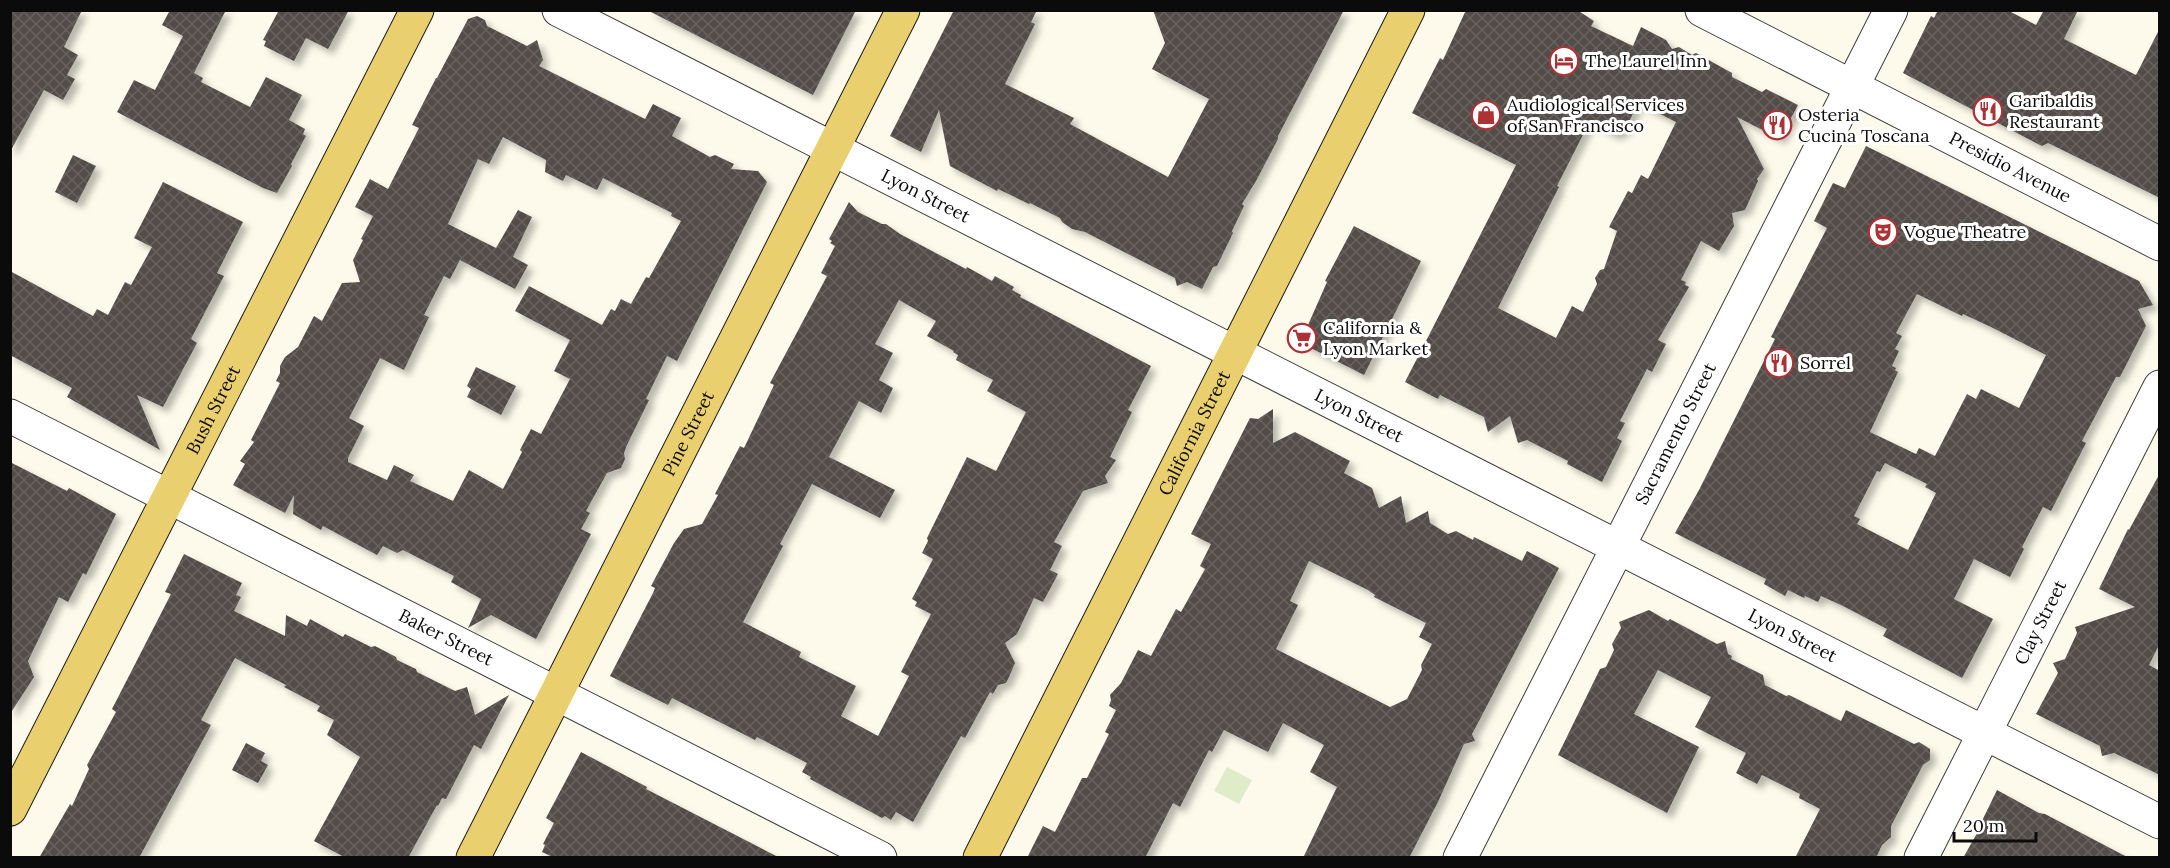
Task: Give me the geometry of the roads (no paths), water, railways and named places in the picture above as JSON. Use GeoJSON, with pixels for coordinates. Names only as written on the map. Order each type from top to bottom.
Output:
{"type":"FeatureCollection","features":[{"type":"Feature","properties":{"kind":"main road","name":"Bush Street"},"geometry":{"type":"LineString","coordinates":[[10,809],[417,10]]}},
{"type":"Feature","properties":{"kind":"main road","name":"Pine Street"},"geometry":{"type":"LineString","coordinates":[[473,858],[903,10]]}},
{"type":"Feature","properties":{"kind":"main road","name":"California Street"},"geometry":{"type":"LineString","coordinates":[[980,858],[1408,10]]}},
{"type":"Feature","properties":{"kind":"street","name":"Lyon Street"},"geometry":{"type":"LineString","coordinates":[[559,10],[2160,822]]}},
{"type":"Feature","properties":{"kind":"street","name":"Presidio Avenue"},"geometry":{"type":"LineString","coordinates":[[1702,10],[2160,243]]}},
{"type":"Feature","properties":{"kind":"street","name":"Sacramento Street"},"geometry":{"type":"LineString","coordinates":[[1460,858],[1891,10]]}},
{"type":"Feature","properties":{"kind":"street","name":"Clay Street"},"geometry":{"type":"LineString","coordinates":[[1921,858],[2160,387]]}},
{"type":"Feature","properties":{"kind":"street","name":"Baker Street"},"geometry":{"type":"LineString","coordinates":[[10,416],[880,858]]}},
{"type":"Feature","properties":{"kind":"place","name":"The Laurel Inn"},"geometry":{"type":"Point","coordinates":[1564,61]}},
{"type":"Feature","properties":{"kind":"place","name":"Garibaldis Restaurant"},"geometry":{"type":"Point","coordinates":[1988,111]}},
{"type":"Feature","properties":{"kind":"place","name":"Audiological Services of San Francisco"},"geometry":{"type":"Point","coordinates":[1486,115]}},
{"type":"Feature","properties":{"kind":"place","name":"Osteria Cucina Toscana"},"geometry":{"type":"Point","coordinates":[1777,125]}},
{"type":"Feature","properties":{"kind":"place","name":"Vogue Theatre"},"geometry":{"type":"Point","coordinates":[1883,232]}},
{"type":"Feature","properties":{"kind":"place","name":"California & Lyon Market"},"geometry":{"type":"Point","coordinates":[1302,338]}},
{"type":"Feature","properties":{"kind":"place","name":"Sorrel"},"geometry":{"type":"Point","coordinates":[1779,363]}}]}
